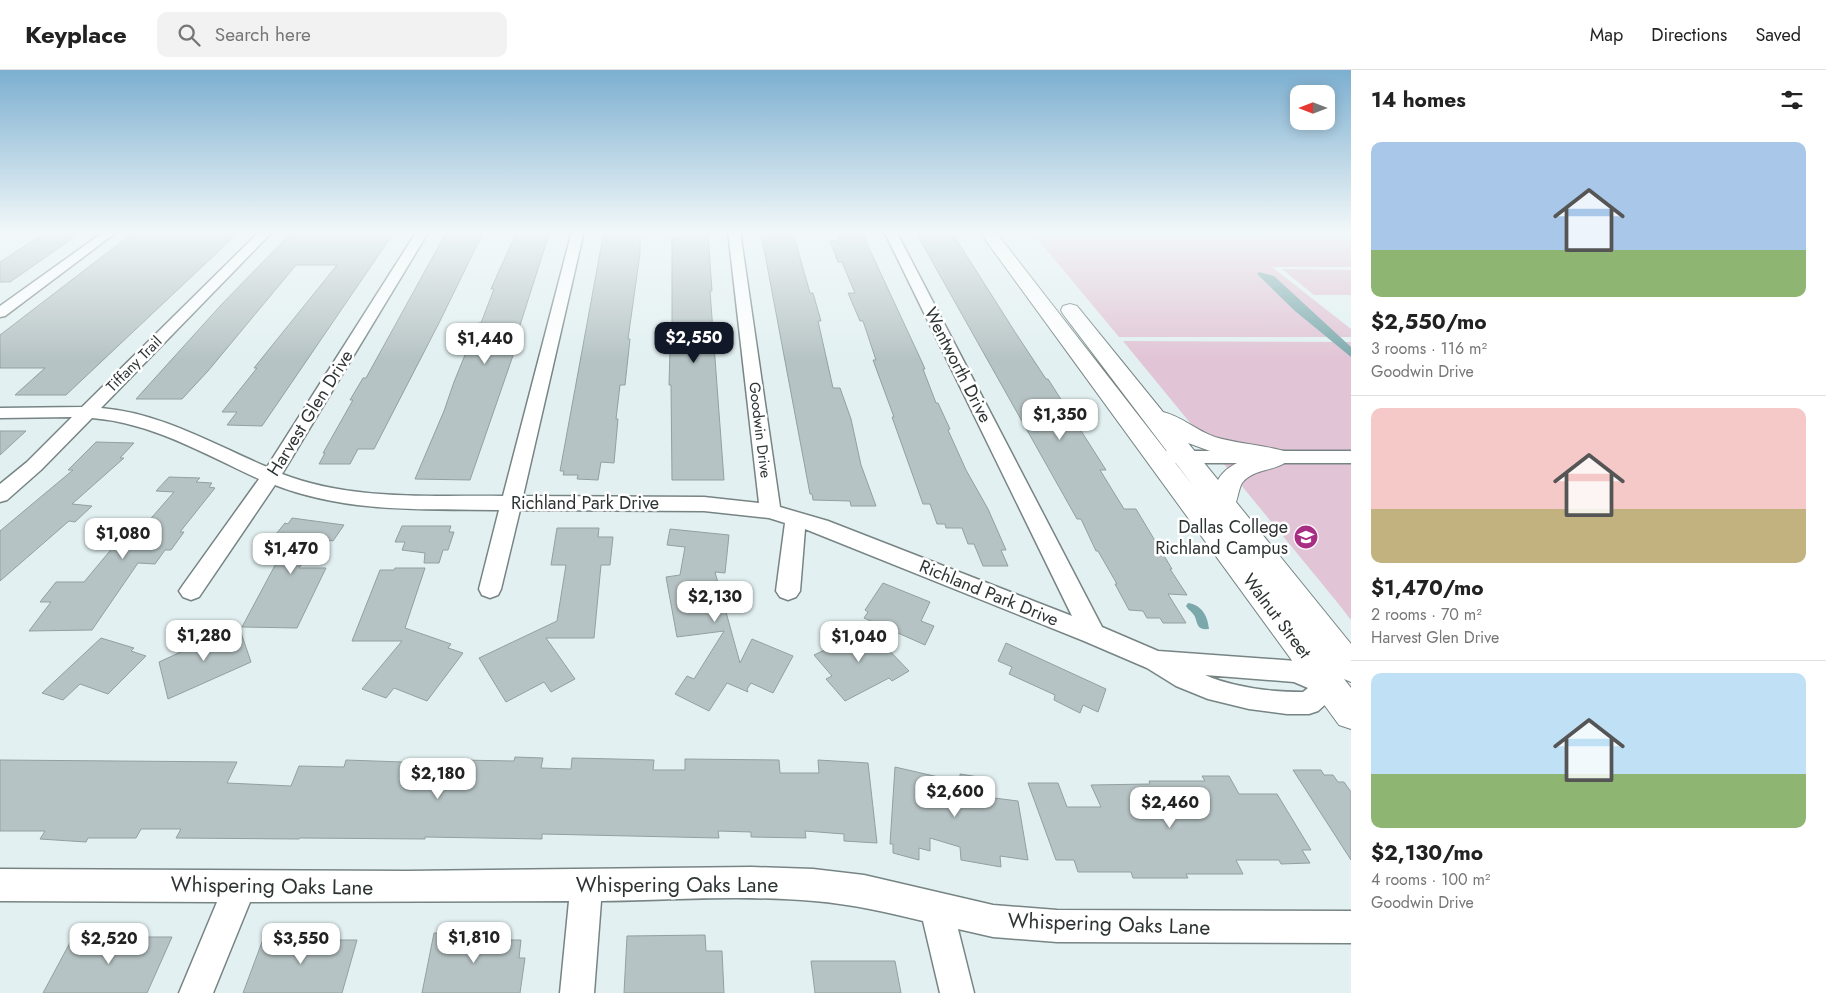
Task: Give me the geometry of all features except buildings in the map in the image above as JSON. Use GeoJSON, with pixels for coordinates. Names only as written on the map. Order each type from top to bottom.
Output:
{"type":"FeatureCollection","features":[{"type":"Feature","properties":{"kind":"main road","name":"Walnut Street"},"geometry":{"type":"LineString","coordinates":[[1020,274],[1157,457],[1344,679]]}},
{"type":"Feature","properties":{"kind":"main road","name":"Walnut Street"},"geometry":{"type":"LineString","coordinates":[[1041,274],[1222,504],[1344,679],[1351,714]]}},
{"type":"Feature","properties":{"kind":"main road"},"geometry":{"type":"LineString","coordinates":[[1147,408],[1186,435],[1208,443],[1279,457]]}},
{"type":"Feature","properties":{"kind":"main road"},"geometry":{"type":"LineString","coordinates":[[1222,504],[1231,479],[1244,469],[1279,457]]}},
{"type":"Feature","properties":{"kind":"street"},"geometry":{"type":"LineString","coordinates":[[0,313],[53,274]]}},
{"type":"Feature","properties":{"kind":"street","name":"Tiffany Trail"},"geometry":{"type":"LineString","coordinates":[[0,495],[34,466],[224,274]]}},
{"type":"Feature","properties":{"kind":"street","name":"Harvest Glen Drive"},"geometry":{"type":"LineString","coordinates":[[191,591],[271,476],[396,274]]}},
{"type":"Feature","properties":{"kind":"street"},"geometry":{"type":"LineString","coordinates":[[490,589],[568,274]]}},
{"type":"Feature","properties":{"kind":"street","name":"Goodwin Drive"},"geometry":{"type":"LineString","coordinates":[[740,274],[770,511]]}},
{"type":"Feature","properties":{"kind":"street","name":"Wentworth Drive"},"geometry":{"type":"LineString","coordinates":[[912,274],[1093,634]]}},
{"type":"Feature","properties":{"kind":"street","name":"Richland Park Drive"},"geometry":{"type":"LineString","coordinates":[[0,413],[85,413],[141,420],[181,435],[271,476],[305,489],[341,498],[385,502],[704,504],[770,511],[821,526],[1093,634],[1156,661],[1185,678],[1208,688],[1249,698],[1287,703],[1309,703],[1344,679]]}},
{"type":"Feature","properties":{"kind":"street"},"geometry":{"type":"LineString","coordinates":[[1157,457],[1351,457]]}},
{"type":"Feature","properties":{"kind":"street"},"geometry":{"type":"LineString","coordinates":[[788,591],[796,518]]}},
{"type":"Feature","properties":{"kind":"street","name":"Whispering Oaks Lane"},"geometry":{"type":"LineString","coordinates":[[0,885],[586,886],[752,883],[813,885],[864,891],[936,909],[993,920],[1057,926],[1351,927]]}},
{"type":"Feature","properties":{"kind":"street"},"geometry":{"type":"LineString","coordinates":[[196,993],[240,886]]}},
{"type":"Feature","properties":{"kind":"street"},"geometry":{"type":"LineString","coordinates":[[577,993],[586,886]]}},
{"type":"Feature","properties":{"kind":"street"},"geometry":{"type":"LineString","coordinates":[[936,909],[956,993]]}},
{"type":"Feature","properties":{"kind":"shaded area"},"geometry":{"type":"Polygon","coordinates":[[[1067,274],[1281,274],[1351,329],[1351,337],[1119,337],[1067,274]]]}},
{"type":"Feature","properties":{"kind":"shaded area"},"geometry":{"type":"Polygon","coordinates":[[[1288,274],[1351,274],[1351,295],[1314,295],[1288,274]]]}},
{"type":"Feature","properties":{"kind":"shaded area"},"geometry":{"type":"Polygon","coordinates":[[[1123,341],[1351,342],[1351,620],[1337,602],[1123,341]]]}},
{"type":"Feature","properties":{"kind":"water"},"geometry":{"type":"Polygon","coordinates":[[[1257,274],[1274,276],[1351,347],[1351,357],[1295,311],[1257,274]]]}},
{"type":"Feature","properties":{"kind":"water"},"geometry":{"type":"Polygon","coordinates":[[[1188,603],[1201,609],[1209,629],[1202,629],[1199,626],[1194,615],[1186,606],[1188,603]]]}},
{"type":"Feature","properties":{"kind":"place","name":"Dallas College Richland Campus"},"geometry":{"type":"Point","coordinates":[1306,537]}}]}
